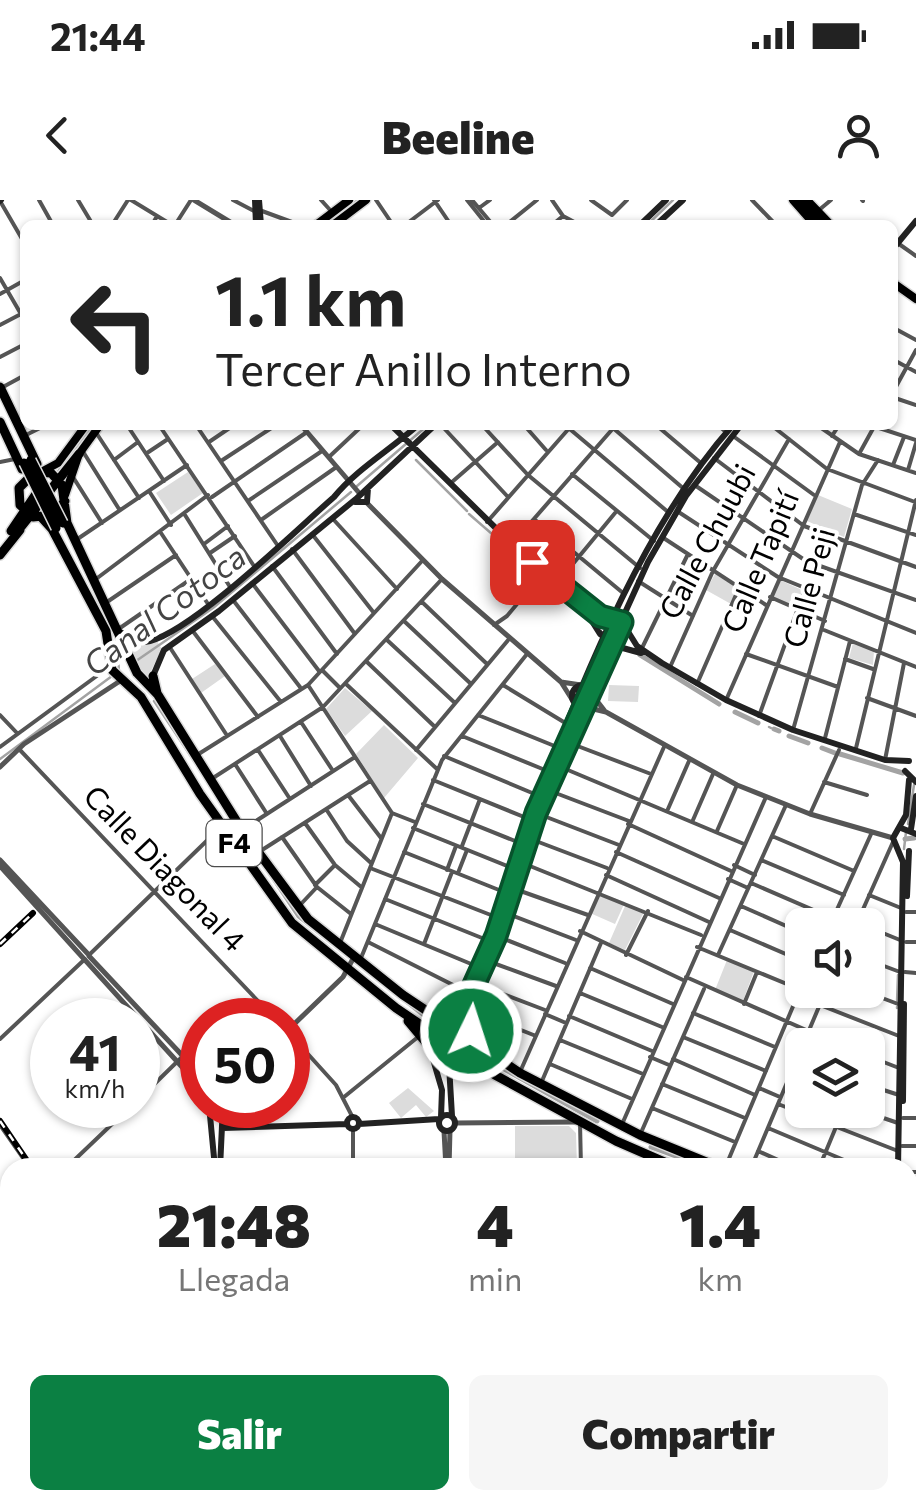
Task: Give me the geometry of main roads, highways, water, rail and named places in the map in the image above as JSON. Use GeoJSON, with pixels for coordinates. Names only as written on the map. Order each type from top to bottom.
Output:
{"type":"FeatureCollection","features":[{"type":"Feature","properties":{"kind":"highway"},"geometry":{"type":"LineString","coordinates":[[0,390],[23,436],[24,480],[30,512],[0,545]]}},
{"type":"Feature","properties":{"kind":"highway"},"geometry":{"type":"LineString","coordinates":[[0,390],[26,461],[49,474]]}},
{"type":"Feature","properties":{"kind":"highway"},"geometry":{"type":"LineString","coordinates":[[0,419],[109,607]]}},
{"type":"Feature","properties":{"kind":"highway"},"geometry":{"type":"LineString","coordinates":[[24,480],[49,474],[80,452]]}},
{"type":"Feature","properties":{"kind":"highway"},"geometry":{"type":"LineString","coordinates":[[0,555],[58,464]]}},
{"type":"Feature","properties":{"kind":"highway","name":"F4"},"geometry":{"type":"LineString","coordinates":[[49,474],[65,498],[60,526],[109,642],[115,673],[141,697],[222,826],[292,923],[424,1010],[441,1014]]}},
{"type":"Feature","properties":{"kind":"highway"},"geometry":{"type":"LineString","coordinates":[[30,512],[55,514],[65,498]]}},
{"type":"Feature","properties":{"kind":"highway","name":"F4"},"geometry":{"type":"LineString","coordinates":[[30,512],[60,526],[76,540],[121,631],[132,664],[297,907],[340,945],[352,963],[424,1032]]}},
{"type":"Feature","properties":{"kind":"highway"},"geometry":{"type":"LineString","coordinates":[[153,676],[154,692]]}},
{"type":"Feature","properties":{"kind":"highway"},"geometry":{"type":"LineString","coordinates":[[441,1014],[470,1033],[485,1050],[598,1123],[673,1158]]}},
{"type":"Feature","properties":{"kind":"highway"},"geometry":{"type":"LineString","coordinates":[[424,1032],[429,1047]]}},
{"type":"Feature","properties":{"kind":"highway"},"geometry":{"type":"LineString","coordinates":[[424,1032],[580,1122],[621,1126],[640,1136],[649,1147],[673,1158]]}},
{"type":"Feature","properties":{"kind":"main road"},"geometry":{"type":"LineString","coordinates":[[323,220],[349,200]]}},
{"type":"Feature","properties":{"kind":"main road"},"geometry":{"type":"LineString","coordinates":[[340,220],[366,200]]}},
{"type":"Feature","properties":{"kind":"main road"},"geometry":{"type":"LineString","coordinates":[[645,220],[666,200]]}},
{"type":"Feature","properties":{"kind":"main road"},"geometry":{"type":"LineString","coordinates":[[661,220],[683,200]]}},
{"type":"Feature","properties":{"kind":"main road"},"geometry":{"type":"LineString","coordinates":[[800,200],[820,220]]}},
{"type":"Feature","properties":{"kind":"main road"},"geometry":{"type":"LineString","coordinates":[[800,200],[820,220]]}},
{"type":"Feature","properties":{"kind":"main road"},"geometry":{"type":"LineString","coordinates":[[898,244],[916,221]]}},
{"type":"Feature","properties":{"kind":"main road"},"geometry":{"type":"LineString","coordinates":[[58,464],[86,430]]}},
{"type":"Feature","properties":{"kind":"main road"},"geometry":{"type":"LineString","coordinates":[[65,498],[70,473],[88,430]]}},
{"type":"Feature","properties":{"kind":"main road"},"geometry":{"type":"LineString","coordinates":[[388,450],[391,430]]}},
{"type":"Feature","properties":{"kind":"main road"},"geometry":{"type":"LineString","coordinates":[[394,430],[453,494],[585,610],[612,645],[697,684]]}},
{"type":"Feature","properties":{"kind":"main road"},"geometry":{"type":"LineString","coordinates":[[354,488],[368,486],[400,460],[415,430]]}},
{"type":"Feature","properties":{"kind":"main road"},"geometry":{"type":"LineString","coordinates":[[153,676],[157,658],[212,616],[254,567],[354,488],[388,450],[431,430]]}},
{"type":"Feature","properties":{"kind":"main road"},"geometry":{"type":"LineString","coordinates":[[598,656],[612,645],[626,596],[684,489],[733,430]]}},
{"type":"Feature","properties":{"kind":"main road"},"geometry":{"type":"LineString","coordinates":[[673,512],[729,434]]}},
{"type":"Feature","properties":{"kind":"main road"},"geometry":{"type":"LineString","coordinates":[[421,438],[423,461],[514,547],[569,592]]}},
{"type":"Feature","properties":{"kind":"main road"},"geometry":{"type":"LineString","coordinates":[[400,460],[423,461]]}},
{"type":"Feature","properties":{"kind":"main road"},"geometry":{"type":"LineString","coordinates":[[348,503],[367,502],[368,486]]}},
{"type":"Feature","properties":{"kind":"main road"},"geometry":{"type":"LineString","coordinates":[[121,631],[132,640],[151,641],[208,604],[252,583],[348,503],[354,488]]}},
{"type":"Feature","properties":{"kind":"main road"},"geometry":{"type":"LineString","coordinates":[[500,915],[520,844],[568,724],[612,645],[640,568],[658,539]]}},
{"type":"Feature","properties":{"kind":"main road"},"geometry":{"type":"LineString","coordinates":[[542,574],[620,624],[641,649],[697,684],[771,723],[905,771],[913,781],[895,843],[903,862],[904,910],[899,1158]]}},
{"type":"Feature","properties":{"kind":"main road"},"geometry":{"type":"LineString","coordinates":[[600,632],[620,624]]}},
{"type":"Feature","properties":{"kind":"main road"},"geometry":{"type":"LineString","coordinates":[[588,689],[600,632]]}},
{"type":"Feature","properties":{"kind":"main road"},"geometry":{"type":"LineString","coordinates":[[656,663],[736,709],[821,742],[885,760],[913,757]]}},
{"type":"Feature","properties":{"kind":"main road"},"geometry":{"type":"LineString","coordinates":[[541,791],[567,742],[579,705],[574,690],[588,689]]}},
{"type":"Feature","properties":{"kind":"main road"},"geometry":{"type":"LineString","coordinates":[[706,689],[736,709]]}},
{"type":"Feature","properties":{"kind":"main road"},"geometry":{"type":"LineString","coordinates":[[141,697],[154,692]]}},
{"type":"Feature","properties":{"kind":"main road"},"geometry":{"type":"LineString","coordinates":[[839,750],[874,757]]}},
{"type":"Feature","properties":{"kind":"main road"},"geometry":{"type":"LineString","coordinates":[[905,771],[913,757]]}},
{"type":"Feature","properties":{"kind":"main road"},"geometry":{"type":"LineString","coordinates":[[902,828],[914,831],[916,796]]}},
{"type":"Feature","properties":{"kind":"main road"},"geometry":{"type":"LineString","coordinates":[[424,1032],[464,991],[512,888],[532,816]]}},
{"type":"Feature","properties":{"kind":"main road"},"geometry":{"type":"LineString","coordinates":[[895,843],[909,851]]}},
{"type":"Feature","properties":{"kind":"main road"},"geometry":{"type":"LineString","coordinates":[[909,851],[916,845]]}},
{"type":"Feature","properties":{"kind":"main road"},"geometry":{"type":"LineString","coordinates":[[904,910],[912,880],[909,851]]}},
{"type":"Feature","properties":{"kind":"main road"},"geometry":{"type":"LineString","coordinates":[[446,1123],[449,1065],[470,1033],[467,1008],[491,936]]}},
{"type":"Feature","properties":{"kind":"main road"},"geometry":{"type":"LineString","coordinates":[[901,1093],[898,1068],[902,1004]]}},
{"type":"Feature","properties":{"kind":"main road"},"geometry":{"type":"LineString","coordinates":[[441,1014],[459,1014],[470,1033]]}},
{"type":"Feature","properties":{"kind":"main road"},"geometry":{"type":"LineString","coordinates":[[429,1047],[441,1056],[459,1055]]}},
{"type":"Feature","properties":{"kind":"main road"},"geometry":{"type":"LineString","coordinates":[[429,1047],[442,1090],[446,1123]]}},
{"type":"Feature","properties":{"kind":"main road"},"geometry":{"type":"LineString","coordinates":[[310,1124],[446,1123]]}},
{"type":"Feature","properties":{"kind":"main road"},"geometry":{"type":"LineString","coordinates":[[218,1158],[219,1130],[226,1128]]}},
{"type":"Feature","properties":{"kind":"waterway"},"geometry":{"type":"LineString","coordinates":[[332,220],[358,200]]}},
{"type":"Feature","properties":{"kind":"waterway"},"geometry":{"type":"LineString","coordinates":[[652,220],[673,200]]}},
{"type":"Feature","properties":{"kind":"waterway"},"geometry":{"type":"LineString","coordinates":[[57,473],[89,430]]}},
{"type":"Feature","properties":{"kind":"waterway"},"geometry":{"type":"LineString","coordinates":[[357,486],[422,430]]}},
{"type":"Feature","properties":{"kind":"waterway"},"geometry":{"type":"LineString","coordinates":[[416,460],[467,511]]}},
{"type":"Feature","properties":{"kind":"waterway","name":"Canal Cotoca"},"geometry":{"type":"LineString","coordinates":[[136,661],[213,608],[351,492]]}},
{"type":"Feature","properties":{"kind":"waterway"},"geometry":{"type":"LineString","coordinates":[[469,514],[538,574]]}},
{"type":"Feature","properties":{"kind":"waterway"},"geometry":{"type":"LineString","coordinates":[[542,577],[578,607]]}},
{"type":"Feature","properties":{"kind":"waterway"},"geometry":{"type":"LineString","coordinates":[[117,642],[119,672]]}},
{"type":"Feature","properties":{"kind":"waterway"},"geometry":{"type":"LineString","coordinates":[[640,655],[719,704]]}},
{"type":"Feature","properties":{"kind":"waterway","name":"Canal Cotoca"},"geometry":{"type":"LineString","coordinates":[[0,759],[112,676]]}},
{"type":"Feature","properties":{"kind":"waterway"},"geometry":{"type":"LineString","coordinates":[[154,701],[298,917],[427,1019]]}},
{"type":"Feature","properties":{"kind":"waterway"},"geometry":{"type":"LineString","coordinates":[[735,712],[758,723]]}},
{"type":"Feature","properties":{"kind":"waterway"},"geometry":{"type":"LineString","coordinates":[[774,729],[779,731]]}},
{"type":"Feature","properties":{"kind":"waterway"},"geometry":{"type":"LineString","coordinates":[[789,736],[808,743]]}},
{"type":"Feature","properties":{"kind":"waterway"},"geometry":{"type":"LineString","coordinates":[[822,748],[835,753]]}},
{"type":"Feature","properties":{"kind":"waterway"},"geometry":{"type":"LineString","coordinates":[[840,754],[903,773]]}},
{"type":"Feature","properties":{"kind":"waterway"},"geometry":{"type":"LineString","coordinates":[[908,824],[914,785]]}},
{"type":"Feature","properties":{"kind":"waterway"},"geometry":{"type":"LineString","coordinates":[[904,849],[906,832]]}},
{"type":"Feature","properties":{"kind":"waterway"},"geometry":{"type":"LineString","coordinates":[[905,839],[914,838]]}},
{"type":"Feature","properties":{"kind":"waterway"},"geometry":{"type":"LineString","coordinates":[[897,1002],[898,975]]}},
{"type":"Feature","properties":{"kind":"waterway"},"geometry":{"type":"LineString","coordinates":[[458,1010],[467,991]]}},
{"type":"Feature","properties":{"kind":"waterway"},"geometry":{"type":"LineString","coordinates":[[481,1056],[597,1121]]}},
{"type":"Feature","properties":{"kind":"waterway"},"geometry":{"type":"LineString","coordinates":[[651,1147],[681,1158]]}},
{"type":"Feature","properties":{"kind":"railway"},"geometry":{"type":"LineString","coordinates":[[0,944],[33,913]]}},
{"type":"Feature","properties":{"kind":"railway"},"geometry":{"type":"LineString","coordinates":[[0,1121],[25,1158]]}}]}
